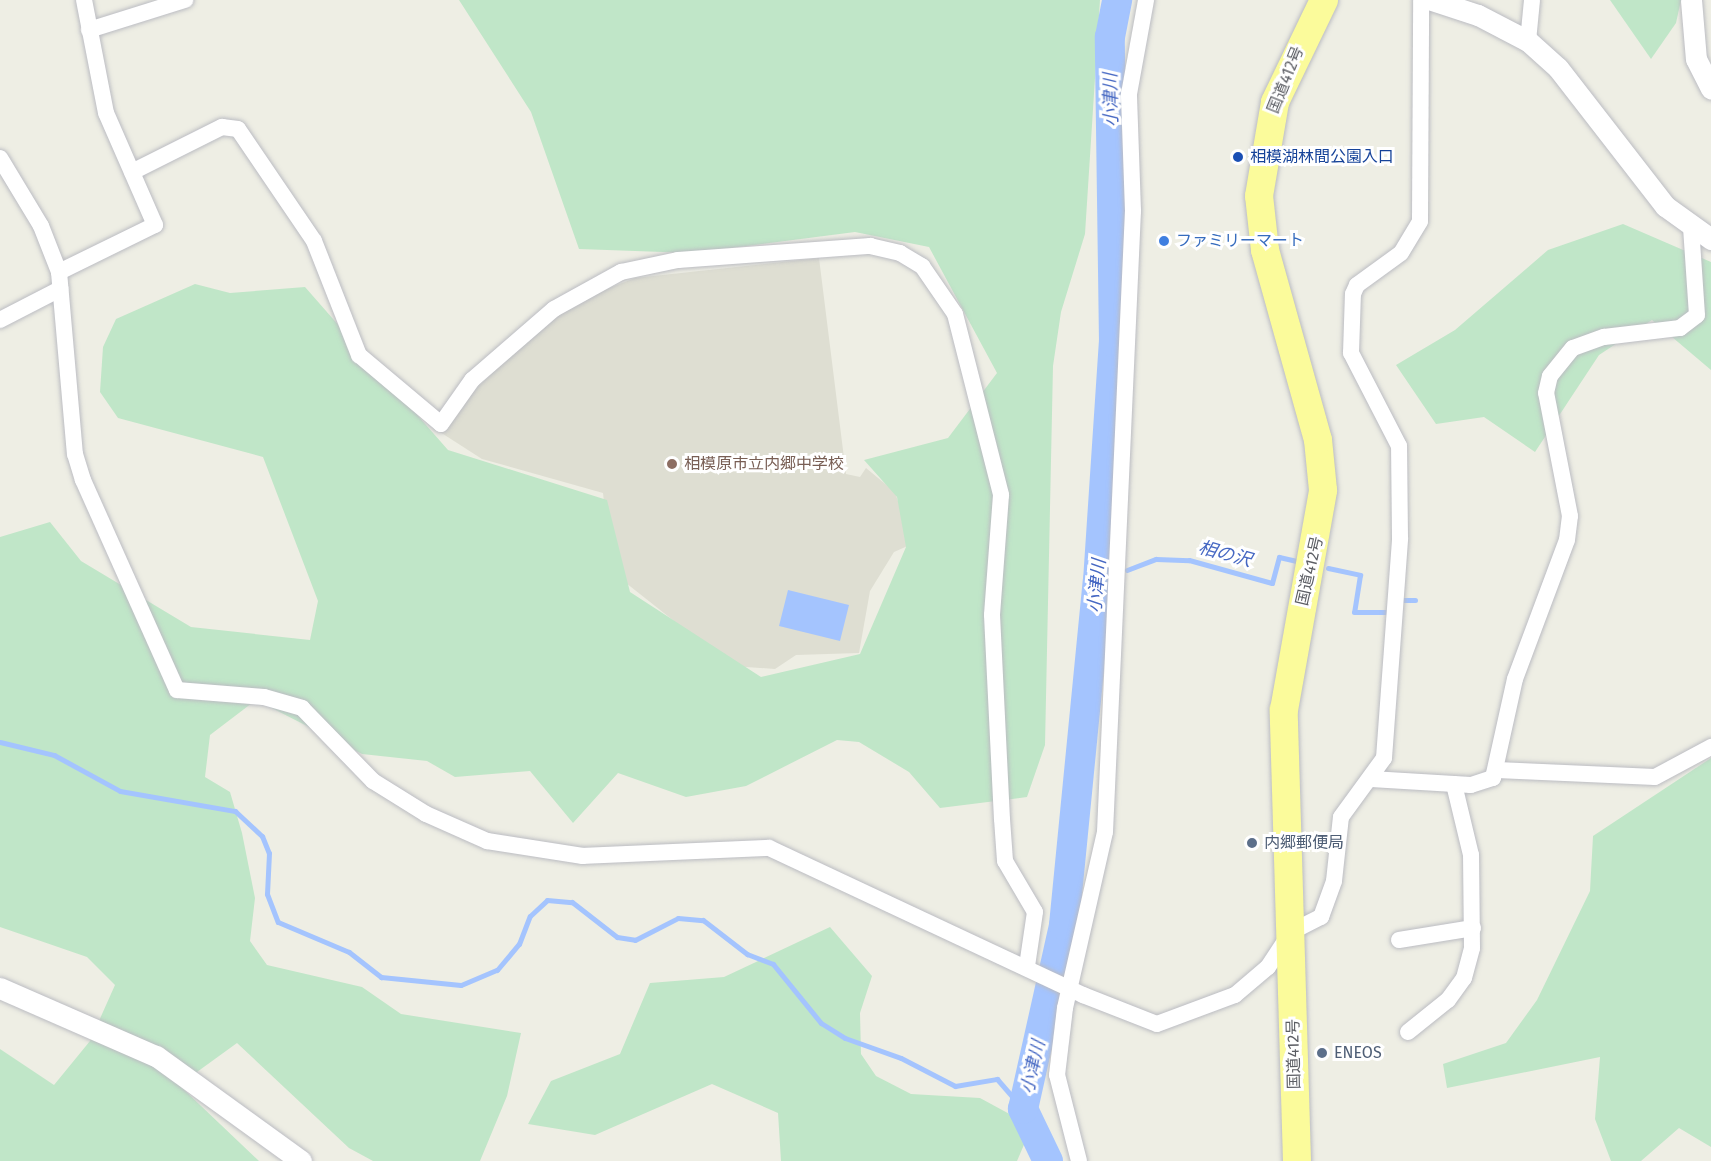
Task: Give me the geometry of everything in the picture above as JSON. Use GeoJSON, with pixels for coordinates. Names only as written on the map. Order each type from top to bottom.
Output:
{"type":"FeatureCollection","features":[{"type":"Feature","properties":{"kind":"highway","name":"国道412号"},"geometry":{"type":"LineString","coordinates":[[1297,1161],[1284,710],[1323,490],[1318,440],[1265,250],[1259,196],[1275,102],[1324,0]]}},
{"type":"Feature","properties":{"kind":"street"},"geometry":{"type":"LineString","coordinates":[[0,320],[59,281],[155,225],[106,113],[84,0]]}},
{"type":"Feature","properties":{"kind":"street"},"geometry":{"type":"LineString","coordinates":[[89,30],[185,0]]}},
{"type":"Feature","properties":{"kind":"street"},"geometry":{"type":"LineString","coordinates":[[1079,1161],[1057,1075],[1070,989],[1105,832],[1133,211],[1129,94],[1146,0]]}},
{"type":"Feature","properties":{"kind":"street"},"geometry":{"type":"LineString","coordinates":[[0,158],[52,247],[59,281],[79,467],[177,690],[264,696],[296,705],[386,791],[487,841],[583,855],[769,848],[1027,966],[1070,989],[1142,1020],[1166,1023],[1234,995],[1268,966],[1291,932],[1314,925],[1327,905],[1341,817],[1352,795],[1371,779],[1384,758],[1400,538],[1399,446],[1350,352],[1353,294],[1358,285],[1401,253],[1420,221],[1421,0]]}},
{"type":"Feature","properties":{"kind":"street"},"geometry":{"type":"LineString","coordinates":[[1431,0],[1478,15],[1528,41],[1558,68],[1665,206],[1692,228],[1711,239]]}},
{"type":"Feature","properties":{"kind":"street"},"geometry":{"type":"LineString","coordinates":[[1528,41],[1532,0]]}},
{"type":"Feature","properties":{"kind":"street"},"geometry":{"type":"LineString","coordinates":[[1691,0],[1696,59],[1711,88]]}},
{"type":"Feature","properties":{"kind":"street"},"geometry":{"type":"LineString","coordinates":[[132,172],[222,127],[238,129],[314,241],[359,355],[441,424],[459,395],[512,344],[575,295],[621,272],[678,260],[870,246],[900,253],[933,275],[955,315],[1001,495],[992,615],[1002,819],[1005,861],[1035,912],[1027,966]]}},
{"type":"Feature","properties":{"kind":"street"},"geometry":{"type":"LineString","coordinates":[[1371,779],[1485,784],[1497,770],[1515,679],[1567,540],[1570,516],[1546,393],[1550,376],[1573,348],[1604,337],[1680,328],[1697,315],[1692,228]]}},
{"type":"Feature","properties":{"kind":"street"},"geometry":{"type":"LineString","coordinates":[[1497,770],[1655,777],[1711,747]]}},
{"type":"Feature","properties":{"kind":"street"},"geometry":{"type":"LineString","coordinates":[[1408,1032],[1448,1000],[1464,978],[1473,928],[1471,855],[1454,783]]}},
{"type":"Feature","properties":{"kind":"street"},"geometry":{"type":"LineString","coordinates":[[1399,940],[1473,928]]}},
{"type":"Feature","properties":{"kind":"street"},"geometry":{"type":"LineString","coordinates":[[0,987],[156,1056],[301,1161]]}},
{"type":"Feature","properties":{"kind":"shaded area","name":"相模原市立内郷中学校"},"geometry":{"type":"Polygon","coordinates":[[[819,258],[846,474],[860,477],[866,468],[895,492],[912,544],[894,552],[870,591],[859,653],[796,655],[775,669],[731,666],[626,583],[609,550],[603,493],[482,459],[440,432],[464,400],[563,306],[635,278],[819,258]]]}},
{"type":"Feature","properties":{"kind":"green space"},"geometry":{"type":"Polygon","coordinates":[[[459,0],[1100,0],[1085,234],[1061,312],[1053,366],[1045,745],[1027,797],[940,808],[909,772],[859,742],[837,740],[746,786],[686,797],[618,773],[573,823],[530,771],[455,777],[427,761],[362,754],[256,700],[210,735],[205,777],[230,792],[242,833],[255,898],[250,941],[267,965],[362,987],[401,1014],[521,1033],[507,1096],[480,1161],[373,1161],[349,1148],[237,1043],[179,1085],[259,1161],[0,1161],[0,1049],[54,1085],[90,1041],[115,985],[87,957],[0,927],[0,537],[50,522],[81,561],[191,627],[310,640],[318,601],[263,457],[118,418],[100,392],[103,347],[116,319],[195,284],[230,293],[305,287],[448,450],[607,500],[630,592],[761,677],[860,654],[906,547],[897,497],[864,460],[948,438],[997,373],[929,247],[855,232],[691,253],[579,249],[531,112],[459,0]]]}},
{"type":"Feature","properties":{"kind":"green space"},"geometry":{"type":"Polygon","coordinates":[[[1610,0],[1681,0],[1676,23],[1651,59],[1610,0]]]}},
{"type":"Feature","properties":{"kind":"green space"},"geometry":{"type":"Polygon","coordinates":[[[1623,224],[1711,262],[1711,370],[1652,320],[1599,355],[1535,452],[1484,417],[1436,424],[1396,365],[1455,330],[1548,250],[1623,224]]]}},
{"type":"Feature","properties":{"kind":"green space"},"geometry":{"type":"Polygon","coordinates":[[[1711,758],[1711,1147],[1679,1128],[1641,1161],[1611,1161],[1595,1119],[1600,1057],[1447,1088],[1443,1064],[1506,1043],[1537,1000],[1590,891],[1593,836],[1711,758]]]}},
{"type":"Feature","properties":{"kind":"green space"},"geometry":{"type":"Polygon","coordinates":[[[830,927],[872,976],[860,1013],[861,1054],[876,1076],[911,1094],[980,1098],[1015,1117],[1026,1140],[1017,1161],[781,1161],[778,1113],[712,1084],[595,1135],[528,1124],[551,1081],[620,1054],[650,983],[724,977],[830,927]]]}},
{"type":"Feature","properties":{"kind":"water"},"geometry":{"type":"Polygon","coordinates":[[[788,590],[849,605],[840,641],[779,626],[788,590]]]}},
{"type":"Feature","properties":{"kind":"waterway","name":"小津川"},"geometry":{"type":"LineString","coordinates":[[1048,1161],[1023,1109],[1064,925],[1098,581],[1114,342],[1110,37],[1117,0]]}},
{"type":"Feature","properties":{"kind":"waterway","name":"相の沢"},"geometry":{"type":"LineString","coordinates":[[1127,570],[1156,559],[1189,560],[1272,583],[1279,557],[1297,561]]}},
{"type":"Feature","properties":{"kind":"waterway","name":"相の沢"},"geometry":{"type":"LineString","coordinates":[[1328,568],[1360,575],[1354,612],[1386,612]]}},
{"type":"Feature","properties":{"kind":"waterway","name":"相の沢"},"geometry":{"type":"LineString","coordinates":[[1098,581],[1104,579]]}},
{"type":"Feature","properties":{"kind":"waterway","name":"相の沢"},"geometry":{"type":"LineString","coordinates":[[1402,600],[1415,600]]}},
{"type":"Feature","properties":{"kind":"waterway"},"geometry":{"type":"LineString","coordinates":[[0,742],[54,755],[120,791],[235,811],[262,836],[269,853],[267,894],[278,922],[349,952],[381,977],[461,985],[497,970],[519,944],[530,916],[547,900],[572,902],[617,937],[635,940],[678,918],[703,920],[747,954],[773,964],[821,1023],[845,1038],[901,1058],[955,1086],[997,1079],[1023,1109]]}},
{"type":"Feature","properties":{"kind":"place","name":"相模湖林間公園入口"},"geometry":{"type":"Point","coordinates":[1238,157]}},
{"type":"Feature","properties":{"kind":"place","name":"ファミリーマート"},"geometry":{"type":"Point","coordinates":[1164,241]}},
{"type":"Feature","properties":{"kind":"place","name":"相模原市立内郷中学校"},"geometry":{"type":"Point","coordinates":[672,464]}},
{"type":"Feature","properties":{"kind":"place","name":"内郷郵便局"},"geometry":{"type":"Point","coordinates":[1252,843]}},
{"type":"Feature","properties":{"kind":"place","name":"ENEOS"},"geometry":{"type":"Point","coordinates":[1322,1053]}}]}
